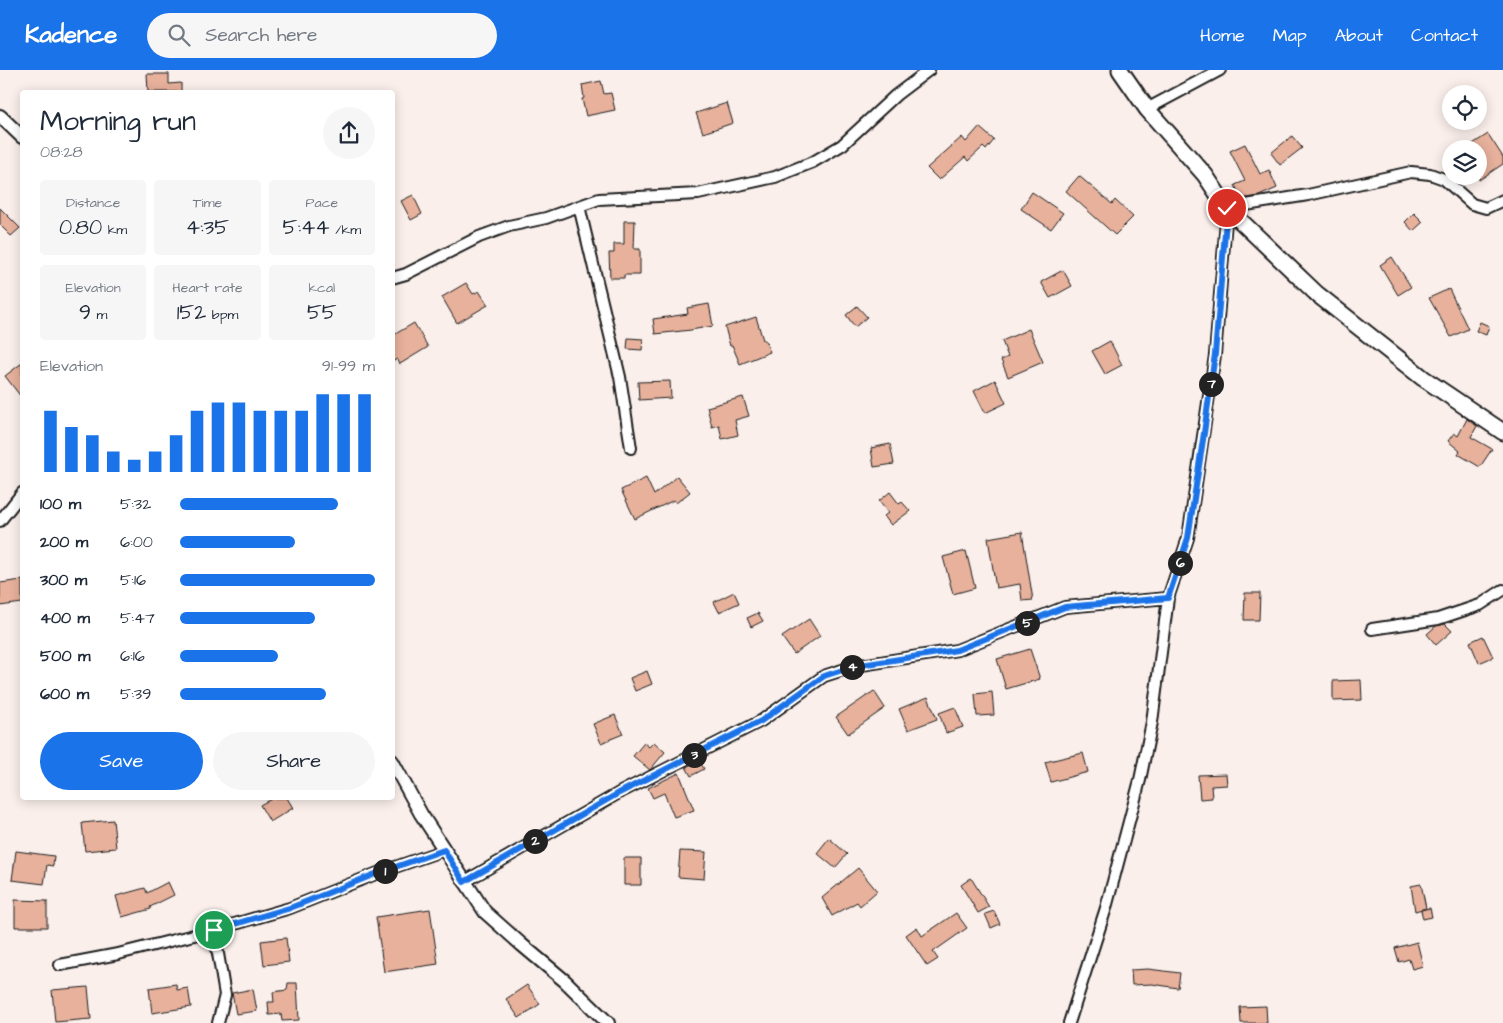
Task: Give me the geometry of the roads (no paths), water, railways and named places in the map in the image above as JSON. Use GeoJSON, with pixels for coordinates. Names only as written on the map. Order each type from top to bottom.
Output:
{"type":"FeatureCollection","features":[{"type":"Feature","properties":{"kind":"main road"},"geometry":{"type":"LineString","coordinates":[[1120,70],[1146,109],[1205,175],[1227,208],[1317,294],[1423,378],[1503,432]]}},
{"type":"Feature","properties":{"kind":"street"},"geometry":{"type":"LineString","coordinates":[[395,277],[406,274],[479,238],[509,226],[546,218],[599,199],[698,194],[775,177],[813,162],[842,145],[896,95],[929,70]]}},
{"type":"Feature","properties":{"kind":"street"},"geometry":{"type":"LineString","coordinates":[[1146,109],[1220,70]]}},
{"type":"Feature","properties":{"kind":"street"},"geometry":{"type":"LineString","coordinates":[[0,116],[20,135]]}},
{"type":"Feature","properties":{"kind":"street"},"geometry":{"type":"LineString","coordinates":[[1069,1023],[1106,908],[1140,780],[1152,722],[1168,598],[1188,538],[1215,354],[1227,208],[1308,195],[1410,172],[1430,174],[1444,179],[1472,204],[1486,208],[1503,200]]}},
{"type":"Feature","properties":{"kind":"street"},"geometry":{"type":"LineString","coordinates":[[579,206],[620,377],[631,448]]}},
{"type":"Feature","properties":{"kind":"street"},"geometry":{"type":"LineString","coordinates":[[0,521],[20,496]]}},
{"type":"Feature","properties":{"kind":"street"},"geometry":{"type":"LineString","coordinates":[[1372,629],[1438,619],[1480,605],[1503,590]]}},
{"type":"Feature","properties":{"kind":"street"},"geometry":{"type":"LineString","coordinates":[[464,882],[619,793],[761,721],[824,676],[855,666],[957,650],[1065,607],[1168,598]]}},
{"type":"Feature","properties":{"kind":"street"},"geometry":{"type":"LineString","coordinates":[[395,767],[421,814],[485,912],[565,981],[608,1023]]}},
{"type":"Feature","properties":{"kind":"street"},"geometry":{"type":"LineString","coordinates":[[60,965],[118,954],[214,930],[290,908],[378,873],[444,850]]}},
{"type":"Feature","properties":{"kind":"street"},"geometry":{"type":"LineString","coordinates":[[214,930],[225,995],[218,1023]]}}]}
